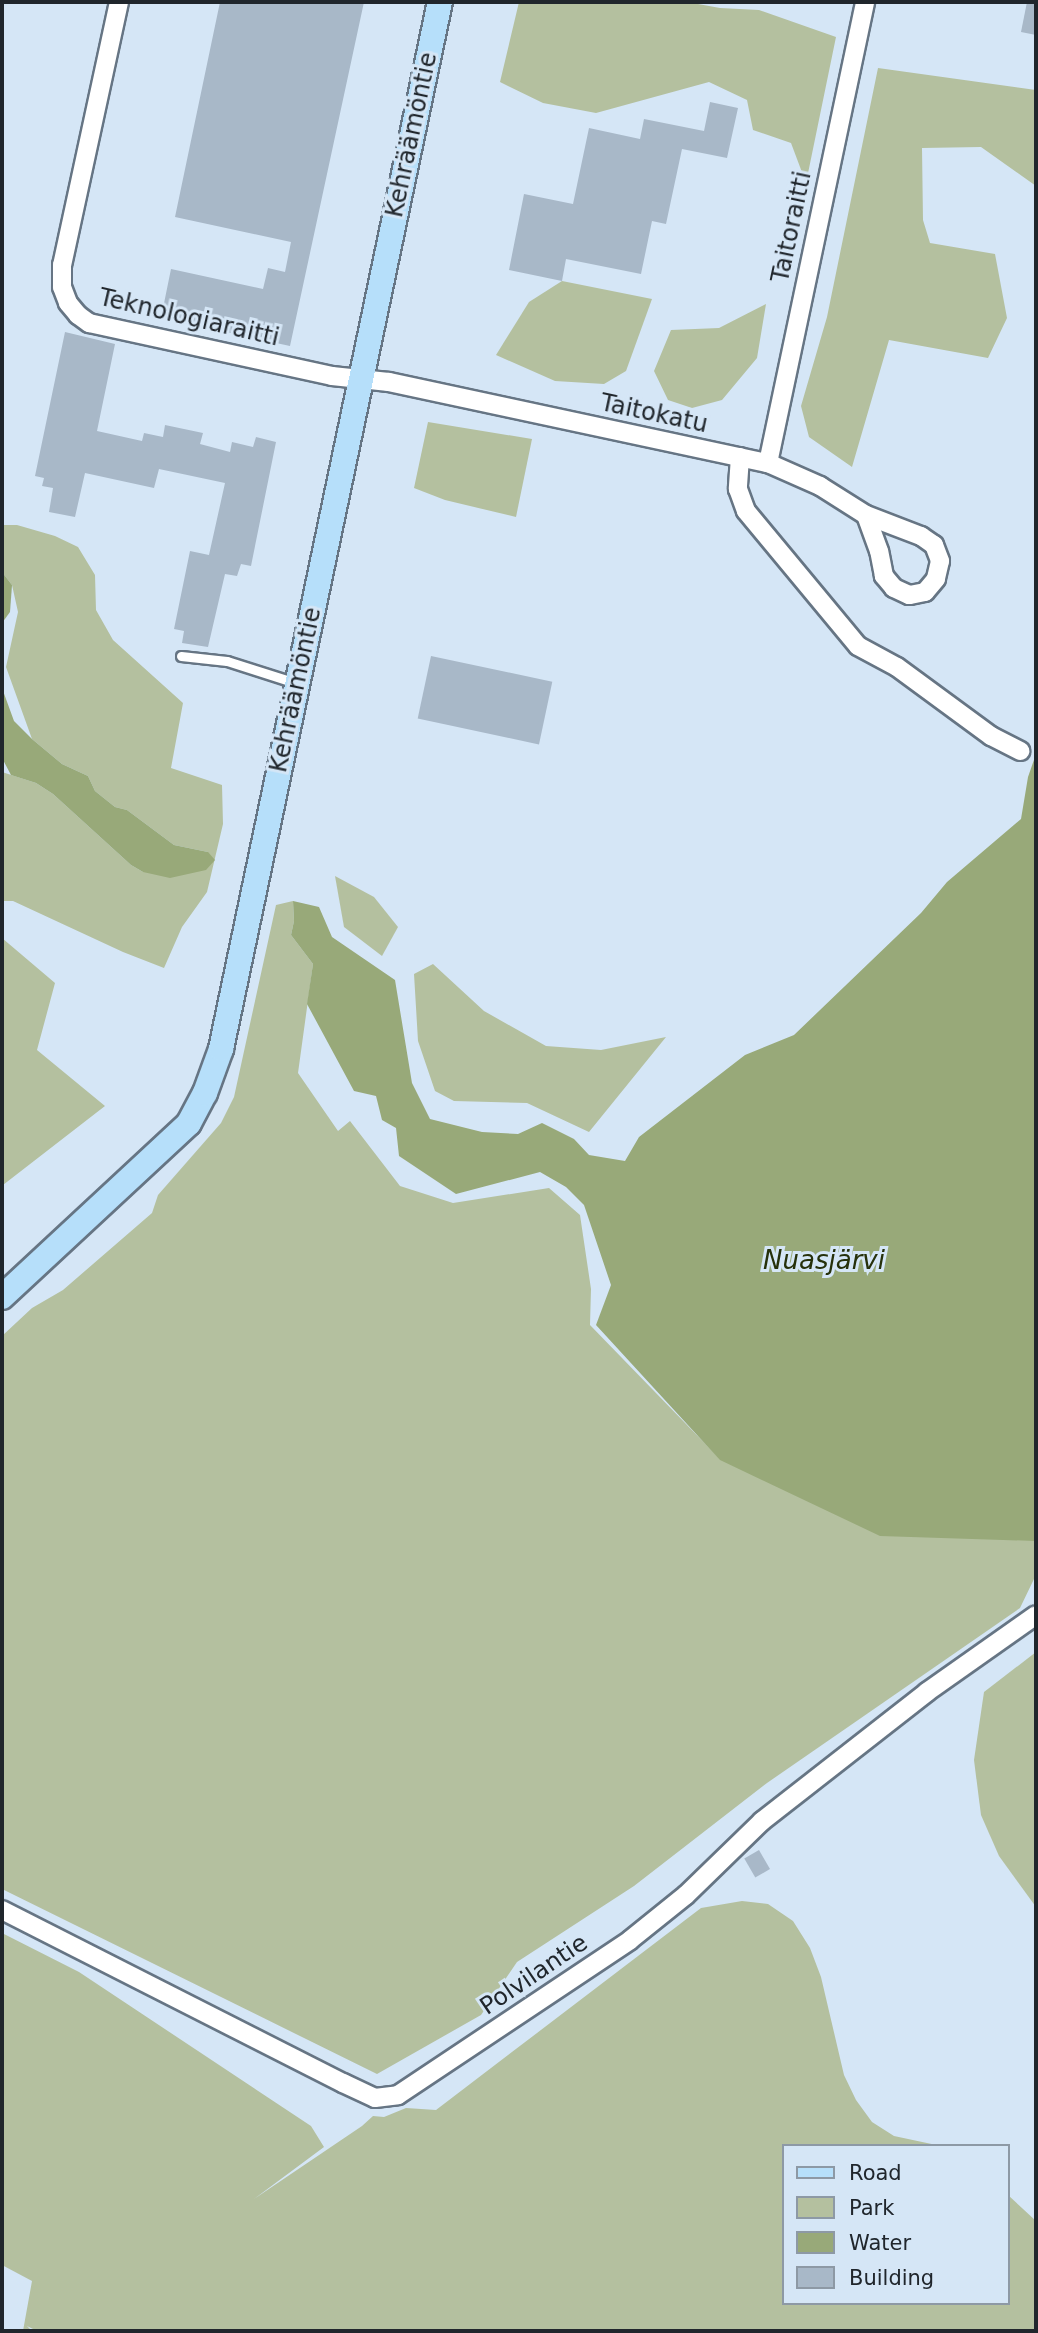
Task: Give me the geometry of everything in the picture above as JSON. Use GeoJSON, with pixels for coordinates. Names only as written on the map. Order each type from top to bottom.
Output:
{"type":"FeatureCollection","features":[{"type":"Feature","properties":{"kind":"street","name":"Teknologiaraitti"},"geometry":{"type":"LineString","coordinates":[[119,2],[62,265],[62,287],[68,303],[89,323],[362,381]]}},
{"type":"Feature","properties":{"kind":"street","name":"Kehräämöntie"},"geometry":{"type":"LineString","coordinates":[[2,1297],[189,1123],[205,1093],[221,1049],[440,2]]}},
{"type":"Feature","properties":{"kind":"street","name":"Taitoraitti"},"geometry":{"type":"LineString","coordinates":[[768,463],[865,2]]}},
{"type":"Feature","properties":{"kind":"street","name":"Taitokatu"},"geometry":{"type":"LineString","coordinates":[[362,381],[389,382],[768,463],[820,485],[866,515],[921,536],[934,545],[940,561],[936,579],[925,592],[909,594],[894,588],[884,576],[866,515]]}},
{"type":"Feature","properties":{"kind":"street"},"geometry":{"type":"LineString","coordinates":[[740,457],[738,489],[746,510],[858,646],[897,667],[991,736],[1020,751]]}},
{"type":"Feature","properties":{"kind":"street","name":"Polvilantie"},"geometry":{"type":"LineString","coordinates":[[2,1910],[375,2098],[398,2095],[630,1940],[686,1895],[762,1821],[927,1692],[1036,1615]]}},
{"type":"Feature","properties":{"kind":"lane"},"geometry":{"type":"LineString","coordinates":[[181,656],[226,664],[297,684]]}},
{"type":"Feature","properties":{"kind":"green space"},"geometry":{"type":"Polygon","coordinates":[[[519,2],[687,2],[720,8],[759,10],[836,37],[806,183],[791,143],[753,130],[747,100],[709,82],[596,113],[543,103],[500,82],[519,2]]]}},
{"type":"Feature","properties":{"kind":"green space"},"geometry":{"type":"Polygon","coordinates":[[[878,68],[1036,90],[1036,186],[981,147],[922,148],[923,220],[930,243],[995,254],[1007,318],[988,358],[889,340],[852,467],[809,437],[801,406],[827,317],[878,68]]]}},
{"type":"Feature","properties":{"kind":"green space"},"geometry":{"type":"Polygon","coordinates":[[[562,281],[652,299],[626,371],[604,384],[555,381],[496,355],[529,302],[562,281]]]}},
{"type":"Feature","properties":{"kind":"green space"},"geometry":{"type":"Polygon","coordinates":[[[766,304],[757,358],[722,400],[692,408],[668,400],[654,371],[671,330],[719,328],[766,304]]]}},
{"type":"Feature","properties":{"kind":"green space"},"geometry":{"type":"Polygon","coordinates":[[[428,422],[532,439],[516,517],[445,500],[414,488],[428,422]]]}},
{"type":"Feature","properties":{"kind":"green space"},"geometry":{"type":"Polygon","coordinates":[[[2,525],[17,525],[55,536],[78,547],[95,575],[96,610],[113,640],[183,703],[171,768],[222,785],[223,824],[207,892],[182,927],[164,968],[13,901],[2,901],[2,772],[36,783],[53,794],[131,865],[143,872],[208,852],[174,845],[127,810],[115,807],[95,791],[88,776],[62,764],[32,739],[6,667],[18,612],[12,585],[2,572],[2,525]]]}},
{"type":"Feature","properties":{"kind":"green space"},"geometry":{"type":"Polygon","coordinates":[[[335,876],[374,897],[398,927],[382,956],[344,927],[335,876]]]}},
{"type":"Feature","properties":{"kind":"green space"},"geometry":{"type":"Polygon","coordinates":[[[293,901],[294,921],[291,935],[313,964],[298,1073],[338,1131],[350,1121],[400,1186],[453,1203],[549,1188],[580,1215],[591,1289],[590,1325],[720,1459],[964,1537],[1034,1540],[1036,1564],[1034,1579],[1020,1608],[767,1783],[634,1886],[517,1962],[481,2015],[377,2074],[2,1889],[2,1336],[32,1308],[63,1290],[152,1213],[158,1195],[221,1123],[234,1097],[276,905],[293,901]]]}},
{"type":"Feature","properties":{"kind":"green space"},"geometry":{"type":"Polygon","coordinates":[[[2,938],[55,983],[37,1050],[105,1106],[3,1185],[2,938]]]}},
{"type":"Feature","properties":{"kind":"green space"},"geometry":{"type":"Polygon","coordinates":[[[433,964],[484,1011],[546,1046],[601,1050],[666,1037],[589,1132],[527,1103],[454,1101],[435,1091],[418,1041],[414,974],[433,964]]]}},
{"type":"Feature","properties":{"kind":"green space"},"geometry":{"type":"Polygon","coordinates":[[[1036,1652],[1036,1907],[999,1856],[981,1815],[974,1760],[984,1692],[1036,1652]]]}},
{"type":"Feature","properties":{"kind":"green space"},"geometry":{"type":"Polygon","coordinates":[[[742,1901],[768,1904],[793,1921],[810,1948],[821,1977],[844,2075],[856,2100],[872,2122],[894,2136],[932,2144],[782,2144],[782,2305],[1010,2305],[1010,2197],[1036,2221],[1036,2331],[37,2331],[27,2326],[32,2331],[23,2331],[32,2281],[2,2265],[2,1933],[79,1972],[311,2126],[324,2147],[254,2199],[373,2116],[384,2117],[406,2108],[436,2110],[701,1908],[742,1901]]]}},
{"type":"Feature","properties":{"kind":"water"},"geometry":{"type":"Polygon","coordinates":[[[2,572],[12,585],[10,612],[2,623],[2,572]]]}},
{"type":"Feature","properties":{"kind":"water"},"geometry":{"type":"Polygon","coordinates":[[[2,688],[14,721],[62,764],[88,776],[95,791],[115,807],[127,810],[174,845],[208,852],[215,860],[206,870],[170,878],[143,872],[131,865],[53,794],[36,783],[11,775],[2,758],[2,688]]]}},
{"type":"Feature","properties":{"kind":"water","name":"Nuasjärvi"},"geometry":{"type":"Polygon","coordinates":[[[1036,754],[1036,1541],[880,1536],[720,1460],[596,1325],[611,1285],[584,1205],[566,1187],[540,1172],[456,1194],[399,1156],[396,1128],[382,1120],[376,1096],[354,1091],[307,1004],[313,964],[291,935],[294,921],[293,901],[319,907],[332,937],[395,980],[412,1083],[430,1119],[482,1132],[518,1134],[542,1123],[574,1139],[589,1155],[625,1161],[639,1137],[745,1055],[794,1035],[921,913],[947,882],[1021,819],[1028,777],[1036,754]]]}},
{"type":"Feature","properties":{"kind":"building"},"geometry":{"type":"Polygon","coordinates":[[[220,2],[364,2],[290,346],[161,318],[171,269],[263,289],[268,268],[285,272],[291,242],[175,217],[220,2]]]}},
{"type":"Feature","properties":{"kind":"building"},"geometry":{"type":"Polygon","coordinates":[[[1027,2],[1036,2],[1036,35],[1021,32],[1027,2]]]}},
{"type":"Feature","properties":{"kind":"building"},"geometry":{"type":"Polygon","coordinates":[[[710,102],[738,108],[727,158],[682,149],[666,224],[652,221],[641,274],[566,259],[562,281],[509,270],[524,194],[573,204],[589,128],[640,139],[644,119],[704,131],[710,102]]]}},
{"type":"Feature","properties":{"kind":"building"},"geometry":{"type":"Polygon","coordinates":[[[65,332],[115,344],[97,431],[142,441],[144,433],[163,437],[165,425],[203,433],[200,444],[230,452],[232,442],[253,447],[256,437],[276,442],[251,566],[241,564],[237,576],[225,574],[208,647],[182,643],[184,631],[174,629],[190,551],[209,555],[225,483],[159,469],[154,488],[85,473],[75,517],[49,512],[53,488],[42,486],[44,478],[35,476],[65,332]]]}},
{"type":"Feature","properties":{"kind":"building"},"geometry":{"type":"Polygon","coordinates":[[[431,656],[552,682],[539,744],[418,719],[431,656]]]}},
{"type":"Feature","properties":{"kind":"building"},"geometry":{"type":"Polygon","coordinates":[[[759,1850],[770,1869],[755,1878],[744,1858],[759,1850]]]}}]}
